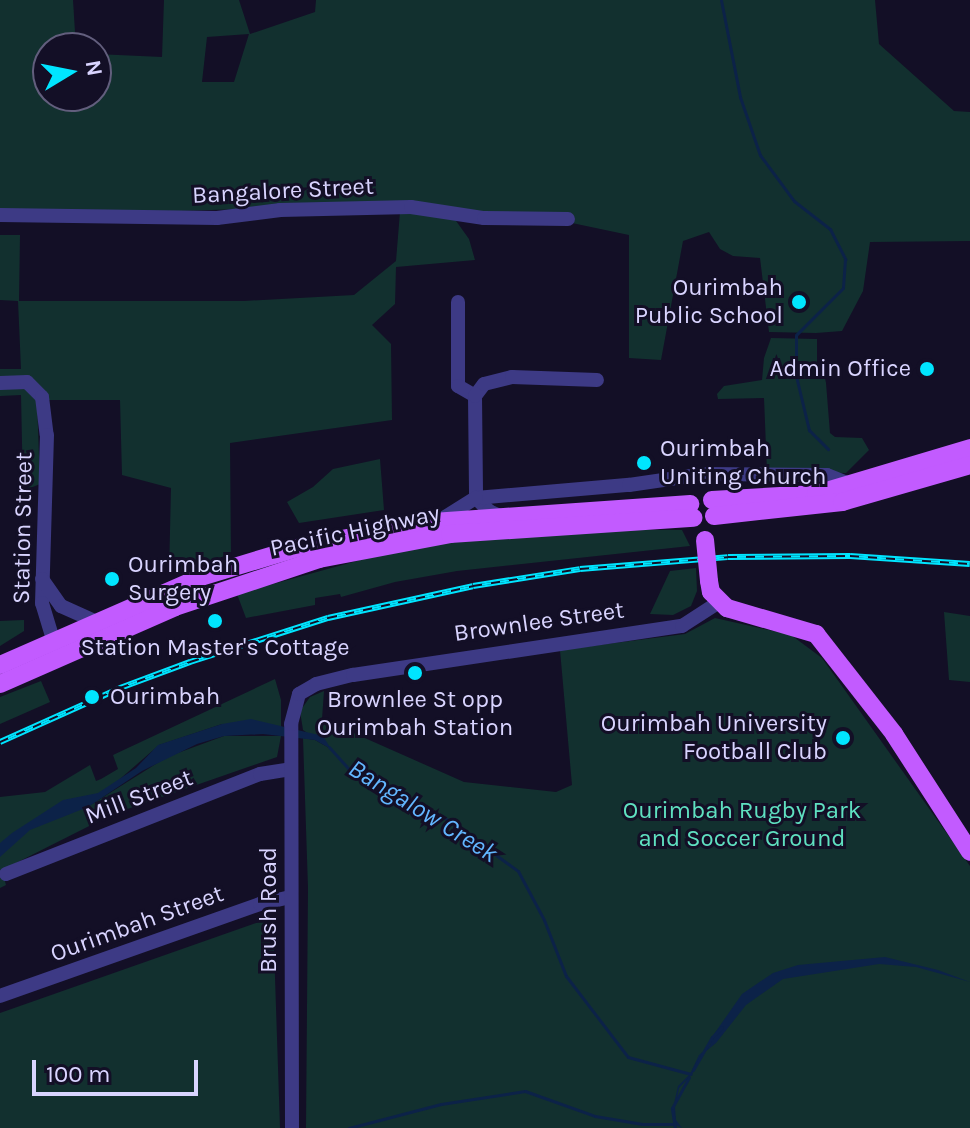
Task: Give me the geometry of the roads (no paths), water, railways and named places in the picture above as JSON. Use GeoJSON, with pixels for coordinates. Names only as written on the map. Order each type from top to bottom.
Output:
{"type":"FeatureCollection","features":[{"type":"Feature","properties":{"kind":"main road","name":"Pacific Highway"},"geometry":{"type":"LineString","coordinates":[[0,684],[95,621],[252,560],[344,537],[433,522],[503,517],[702,513],[852,485],[970,448]]}},
{"type":"Feature","properties":{"kind":"main road","name":"Pacific Highway"},"geometry":{"type":"LineString","coordinates":[[0,665],[254,579],[359,549],[488,530],[842,502],[970,465]]}},
{"type":"Feature","properties":{"kind":"main road"},"geometry":{"type":"LineString","coordinates":[[702,513],[709,581],[719,602],[737,612],[816,634],[894,734],[970,852]]}},
{"type":"Feature","properties":{"kind":"street","name":"Bangalore Street"},"geometry":{"type":"LineString","coordinates":[[0,215],[217,218],[280,210],[411,207],[484,218],[568,219]]}},
{"type":"Feature","properties":{"kind":"street"},"geometry":{"type":"LineString","coordinates":[[458,302],[458,386],[475,396]]}},
{"type":"Feature","properties":{"kind":"street"},"geometry":{"type":"LineString","coordinates":[[503,517],[489,511],[476,498],[475,396],[484,384],[512,377],[597,380]]}},
{"type":"Feature","properties":{"kind":"street","name":"Station Street"},"geometry":{"type":"LineString","coordinates":[[0,383],[27,382],[42,397],[47,435],[41,579],[43,613],[55,648]]}},
{"type":"Feature","properties":{"kind":"street"},"geometry":{"type":"LineString","coordinates":[[433,522],[476,498],[629,485],[704,474],[827,475],[852,485]]}},
{"type":"Feature","properties":{"kind":"street"},"geometry":{"type":"LineString","coordinates":[[41,579],[61,606],[95,621]]}},
{"type":"Feature","properties":{"kind":"street","name":"Brownlee Street"},"geometry":{"type":"LineString","coordinates":[[299,694],[316,684],[353,675],[682,626],[719,602]]}},
{"type":"Feature","properties":{"kind":"street","name":"Brush Road"},"geometry":{"type":"LineString","coordinates":[[292,1128],[291,724],[299,694]]}},
{"type":"Feature","properties":{"kind":"street","name":"Mill Street"},"geometry":{"type":"LineString","coordinates":[[6,874],[260,774],[291,769]]}},
{"type":"Feature","properties":{"kind":"street","name":"Ourimbah Street"},"geometry":{"type":"LineString","coordinates":[[0,996],[260,904],[290,897]]}},
{"type":"Feature","properties":{"kind":"water"},"geometry":{"type":"Polygon","coordinates":[[[251,719],[323,736],[331,749],[315,740],[263,734],[224,736],[197,744],[142,771],[88,807],[30,830],[0,857],[0,843],[12,833],[63,800],[98,793],[136,768],[158,745],[222,724],[251,719]]]}},
{"type":"Feature","properties":{"kind":"water"},"geometry":{"type":"Polygon","coordinates":[[[885,957],[938,970],[970,982],[916,967],[879,964],[783,979],[746,1005],[716,1043],[700,1056],[693,1073],[679,1088],[675,1107],[676,1120],[682,1128],[676,1125],[673,1108],[678,1086],[690,1074],[699,1055],[710,1046],[712,1037],[742,994],[773,973],[798,965],[885,957]]]}},
{"type":"Feature","properties":{"kind":"waterway"},"geometry":{"type":"LineString","coordinates":[[721,0],[740,97],[760,155],[794,201],[830,229],[845,259],[843,288],[796,335],[796,376],[809,430],[828,449]]}},
{"type":"Feature","properties":{"kind":"waterway","name":"Bangalow Creek"},"geometry":{"type":"LineString","coordinates":[[329,747],[354,775],[401,802],[442,816],[518,871],[544,920],[566,976],[628,1057],[691,1074]]}},
{"type":"Feature","properties":{"kind":"waterway","name":"Bangalow Creek"},"geometry":{"type":"LineString","coordinates":[[693,1070],[712,1037],[722,1027]]}},
{"type":"Feature","properties":{"kind":"waterway"},"geometry":{"type":"LineString","coordinates":[[675,1128],[672,1108],[689,1077]]}},
{"type":"Feature","properties":{"kind":"waterway"},"geometry":{"type":"LineString","coordinates":[[349,1128],[441,1104],[525,1091],[595,1116],[642,1124],[674,1124]]}},
{"type":"Feature","properties":{"kind":"railway"},"geometry":{"type":"LineString","coordinates":[[0,742],[120,688],[190,662],[328,618],[473,586],[580,569],[728,557],[850,556],[970,564]]}},
{"type":"Feature","properties":{"kind":"place","name":"Ourimbah Public School"},"geometry":{"type":"Point","coordinates":[799,302]}},
{"type":"Feature","properties":{"kind":"place","name":"Admin Office"},"geometry":{"type":"Point","coordinates":[927,369]}},
{"type":"Feature","properties":{"kind":"place","name":"Ourimbah Uniting Church"},"geometry":{"type":"Point","coordinates":[644,463]}},
{"type":"Feature","properties":{"kind":"place","name":"Ourimbah Surgery"},"geometry":{"type":"Point","coordinates":[112,579]}},
{"type":"Feature","properties":{"kind":"place","name":"Station Master's Cottage"},"geometry":{"type":"Point","coordinates":[215,621]}},
{"type":"Feature","properties":{"kind":"place","name":"Brownlee St opp Ourimbah Station"},"geometry":{"type":"Point","coordinates":[415,673]}},
{"type":"Feature","properties":{"kind":"place","name":"Ourimbah"},"geometry":{"type":"Point","coordinates":[92,697]}},
{"type":"Feature","properties":{"kind":"place","name":"Ourimbah University Football Club"},"geometry":{"type":"Point","coordinates":[843,738]}},
{"type":"Feature","properties":{"kind":"park label","name":"Ourimbah Rugby Park and Soccer Ground"},"geometry":{"type":"Point","coordinates":[742,825]}}]}
